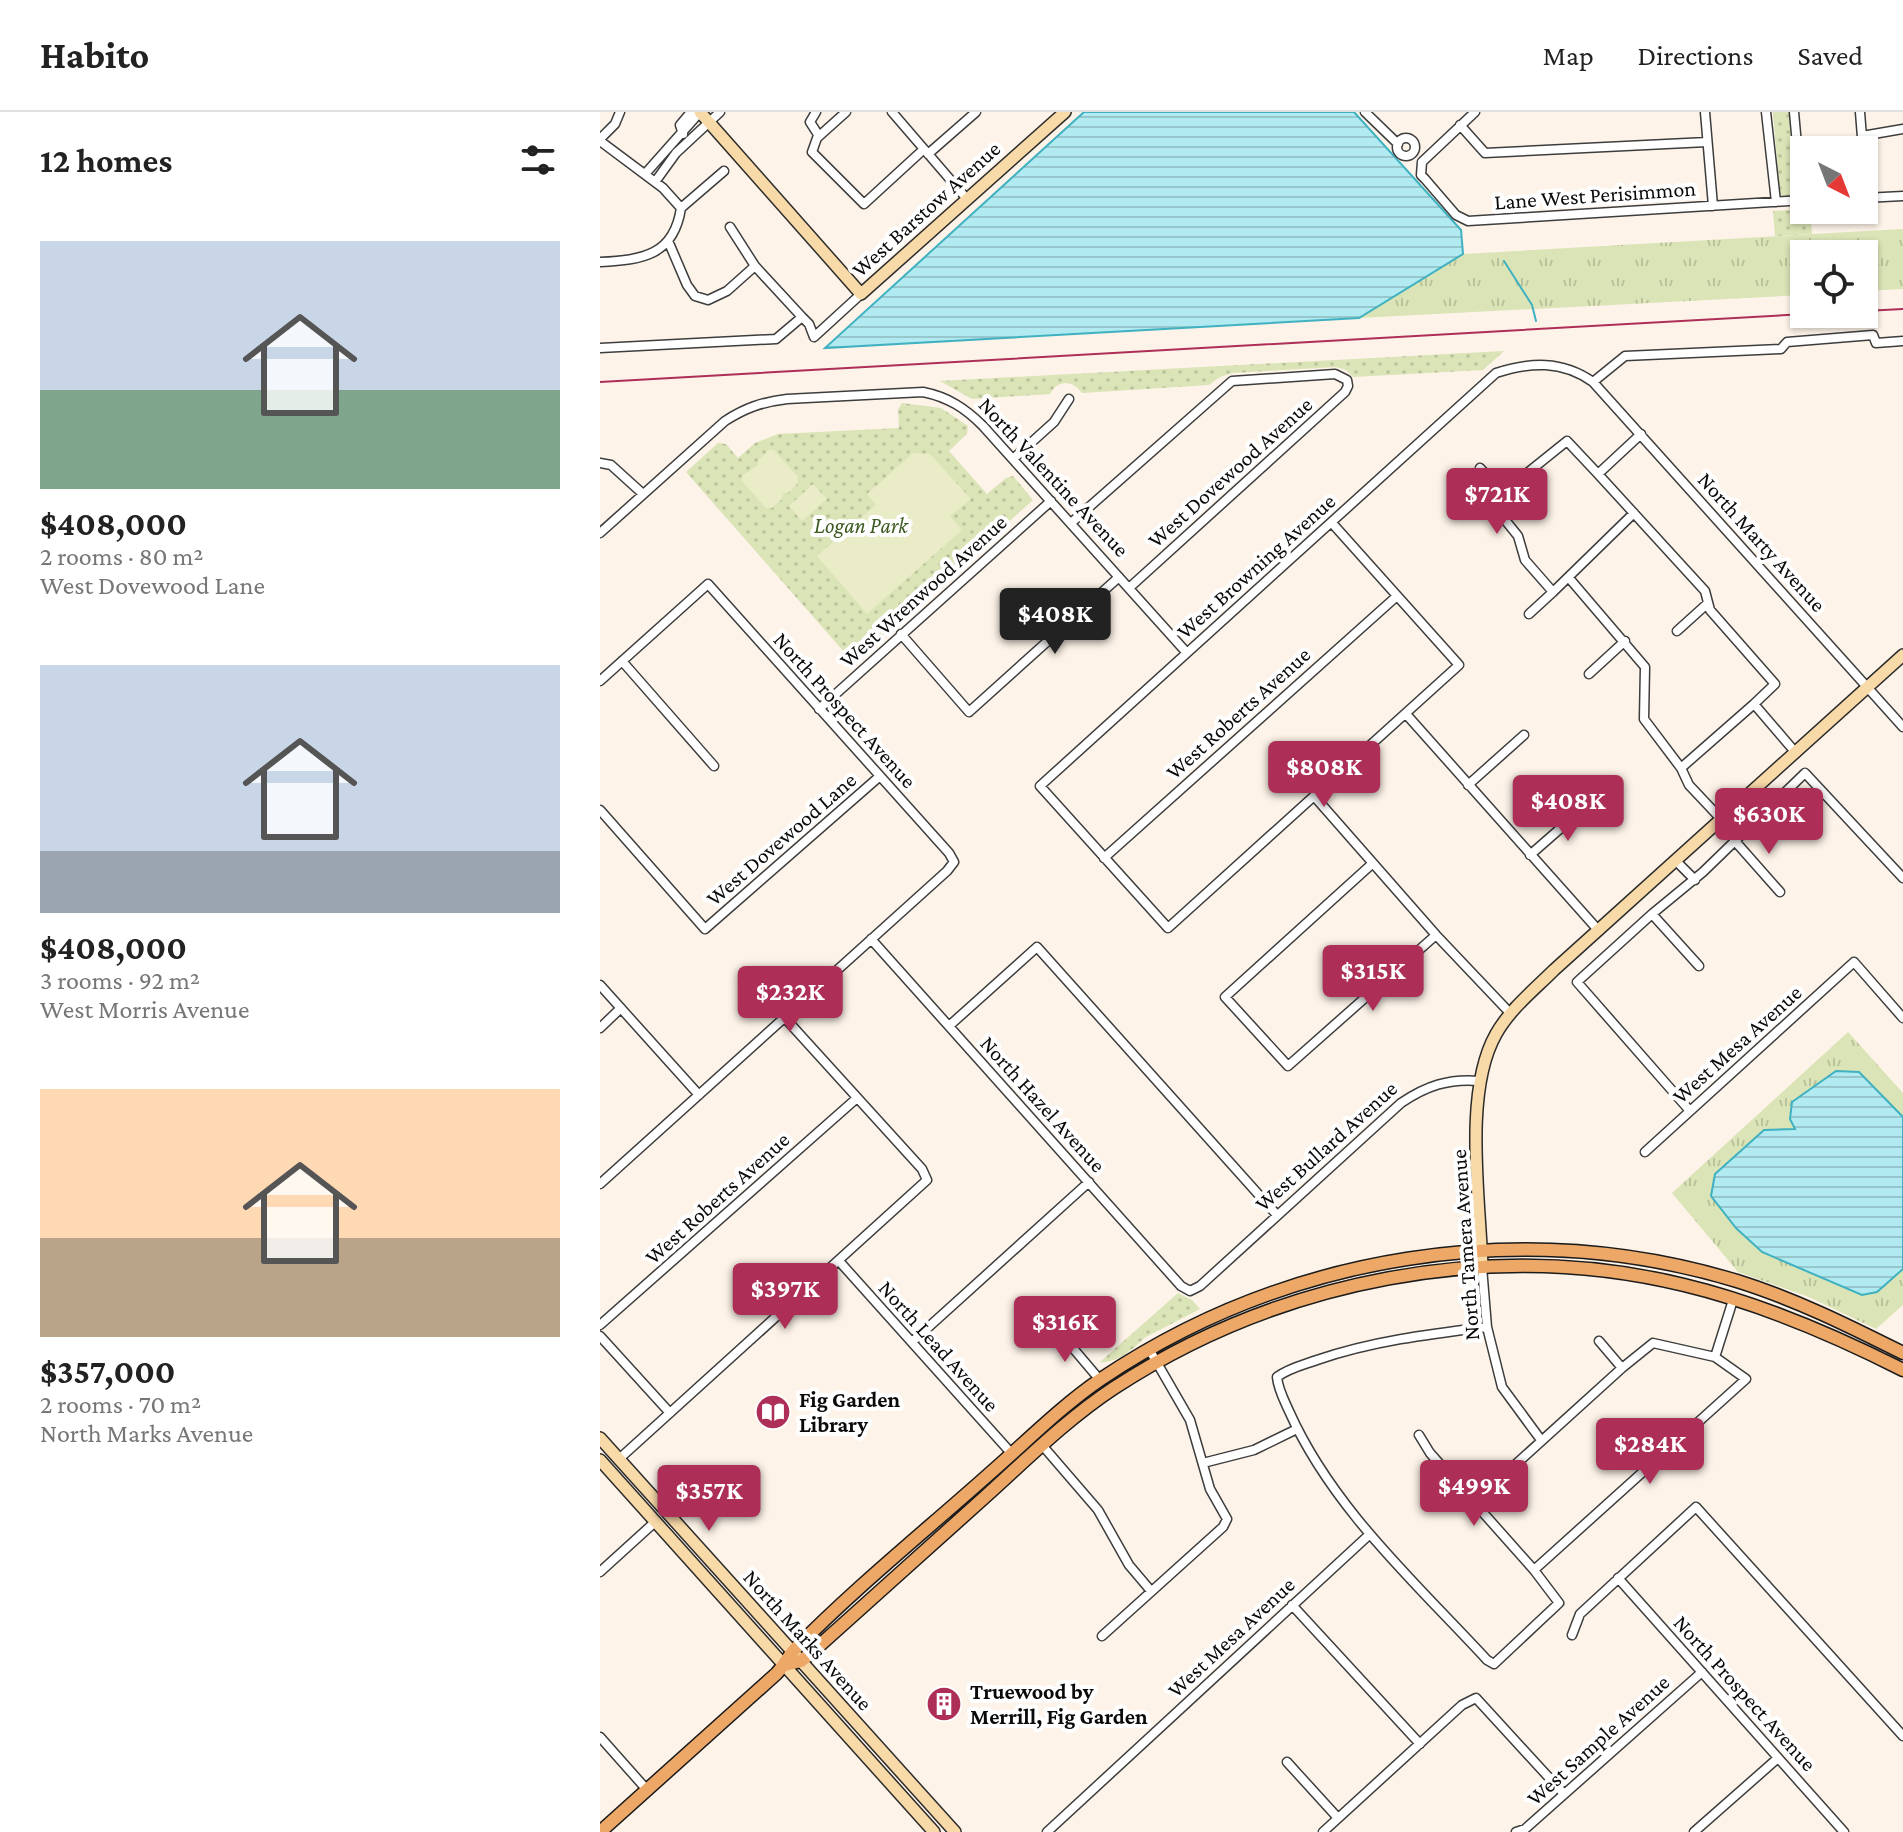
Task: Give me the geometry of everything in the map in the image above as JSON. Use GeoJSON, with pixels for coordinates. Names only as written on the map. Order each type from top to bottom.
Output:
{"type":"FeatureCollection","features":[{"type":"Feature","properties":{"kind":"main road"},"geometry":{"type":"LineString","coordinates":[[797,1656],[952,1507],[1100,1380],[1149,1349],[1244,1302],[1293,1284],[1408,1257],[1481,1249],[1586,1252],[1660,1262],[1735,1281],[1825,1314],[1903,1353]]}},
{"type":"Feature","properties":{"kind":"main road"},"geometry":{"type":"LineString","coordinates":[[600,1832],[785,1665],[906,1568],[1082,1411],[1156,1362],[1232,1325],[1312,1297],[1393,1277],[1482,1267],[1593,1269],[1685,1285],[1775,1313],[1902,1369]]}},
{"type":"Feature","properties":{"kind":"main road"},"geometry":{"type":"LineString","coordinates":[[1082,1411],[1084,1402],[1097,1390],[1100,1380]]}},
{"type":"Feature","properties":{"kind":"main road"},"geometry":{"type":"LineString","coordinates":[[906,1568],[902,1561],[912,1547]]}},
{"type":"Feature","properties":{"kind":"street"},"geometry":{"type":"LineString","coordinates":[[620,112],[615,124],[600,140],[655,182],[681,208]]}},
{"type":"Feature","properties":{"kind":"street"},"geometry":{"type":"LineString","coordinates":[[689,142],[680,125],[691,112]]}},
{"type":"Feature","properties":{"kind":"street"},"geometry":{"type":"LineString","coordinates":[[645,174],[700,112],[861,294]]}},
{"type":"Feature","properties":{"kind":"street"},"geometry":{"type":"LineString","coordinates":[[655,182],[720,112]]}},
{"type":"Feature","properties":{"kind":"street"},"geometry":{"type":"LineString","coordinates":[[816,112],[810,122],[819,136]]}},
{"type":"Feature","properties":{"kind":"street"},"geometry":{"type":"LineString","coordinates":[[846,112],[819,136],[812,152],[864,204],[976,112]]}},
{"type":"Feature","properties":{"kind":"street"},"geometry":{"type":"LineString","coordinates":[[892,112],[967,199]]}},
{"type":"Feature","properties":{"kind":"street","name":"West Barstow Avenue"},"geometry":{"type":"LineString","coordinates":[[802,317],[809,324],[814,337],[1065,112]]}},
{"type":"Feature","properties":{"kind":"street"},"geometry":{"type":"LineString","coordinates":[[1365,112],[1398,144],[1399,154],[1422,162],[1475,112]]}},
{"type":"Feature","properties":{"kind":"street"},"geometry":{"type":"LineString","coordinates":[[1705,112],[1713,206]]}},
{"type":"Feature","properties":{"kind":"street"},"geometry":{"type":"LineString","coordinates":[[1766,112],[1776,202]]}},
{"type":"Feature","properties":{"kind":"street"},"geometry":{"type":"LineString","coordinates":[[1794,112],[1796,136]]}},
{"type":"Feature","properties":{"kind":"street"},"geometry":{"type":"LineString","coordinates":[[1860,112],[1862,136],[1903,129]]}},
{"type":"Feature","properties":{"kind":"street"},"geometry":{"type":"LineString","coordinates":[[1460,125],[1485,153],[1707,142]]}},
{"type":"Feature","properties":{"kind":"street"},"geometry":{"type":"LineString","coordinates":[[1398,144],[1406,138],[1430,152]]}},
{"type":"Feature","properties":{"kind":"street"},"geometry":{"type":"LineString","coordinates":[[1407,156],[1414,151],[1413,143]]}},
{"type":"Feature","properties":{"kind":"street","name":"Lane West Perisimmon"},"geometry":{"type":"LineString","coordinates":[[1422,162],[1420,169],[1425,179],[1456,215],[1468,221],[1790,201]]}},
{"type":"Feature","properties":{"kind":"street"},"geometry":{"type":"LineString","coordinates":[[600,262],[635,260],[669,243],[678,226],[681,208],[724,171]]}},
{"type":"Feature","properties":{"kind":"street"},"geometry":{"type":"LineString","coordinates":[[1878,197],[1903,196]]}},
{"type":"Feature","properties":{"kind":"street"},"geometry":{"type":"LineString","coordinates":[[600,348],[776,339],[802,317],[755,266],[730,227]]}},
{"type":"Feature","properties":{"kind":"street"},"geometry":{"type":"LineString","coordinates":[[669,243],[687,285],[695,296],[708,300],[727,291],[755,266]]}},
{"type":"Feature","properties":{"kind":"street"},"geometry":{"type":"LineString","coordinates":[[1593,382],[1625,356],[1781,349],[1787,342],[1873,335],[1876,343],[1903,341]]}},
{"type":"Feature","properties":{"kind":"street","name":"West Browning Avenue"},"geometry":{"type":"LineString","coordinates":[[1104,858],[1040,786],[1496,373],[1517,366],[1551,365],[1582,374],[1593,382]]}},
{"type":"Feature","properties":{"kind":"street","name":"West Dovewood Avenue"},"geometry":{"type":"LineString","coordinates":[[1071,523],[1232,381],[1335,374],[1347,380],[1345,392],[1129,588]]}},
{"type":"Feature","properties":{"kind":"street","name":"North Marty Avenue"},"geometry":{"type":"LineString","coordinates":[[1593,382],[1903,727]]}},
{"type":"Feature","properties":{"kind":"street","name":"North Valentine Avenue"},"geometry":{"type":"LineString","coordinates":[[643,494],[725,421],[743,409],[787,399],[923,392],[955,402],[978,420],[1187,653]]}},
{"type":"Feature","properties":{"kind":"street"},"geometry":{"type":"LineString","coordinates":[[1013,459],[1054,422],[1069,399]]}},
{"type":"Feature","properties":{"kind":"street"},"geometry":{"type":"LineString","coordinates":[[1598,474],[1641,434]]}},
{"type":"Feature","properties":{"kind":"street"},"geometry":{"type":"LineString","coordinates":[[1553,592],[1525,560],[1518,536],[1493,505],[1503,493],[1567,441],[1705,591],[1710,610],[1775,684],[1681,768]]}},
{"type":"Feature","properties":{"kind":"street"},"geometry":{"type":"LineString","coordinates":[[600,463],[611,465],[643,494],[600,533]]}},
{"type":"Feature","properties":{"kind":"street"},"geometry":{"type":"LineString","coordinates":[[1480,468],[1503,493]]}},
{"type":"Feature","properties":{"kind":"street","name":"West Wrenwood Avenue"},"geometry":{"type":"LineString","coordinates":[[819,709],[1051,501]]}},
{"type":"Feature","properties":{"kind":"street"},"geometry":{"type":"LineString","coordinates":[[1529,614],[1634,513]]}},
{"type":"Feature","properties":{"kind":"street"},"geometry":{"type":"LineString","coordinates":[[1104,858],[1168,928],[1459,665],[1332,523]]}},
{"type":"Feature","properties":{"kind":"street"},"geometry":{"type":"LineString","coordinates":[[901,634],[969,712],[1119,577]]}},
{"type":"Feature","properties":{"kind":"street"},"geometry":{"type":"LineString","coordinates":[[1569,578],[1645,667],[1644,719],[1681,768],[1689,785],[1722,820]]}},
{"type":"Feature","properties":{"kind":"street","name":"North Prospect Avenue"},"geometry":{"type":"LineString","coordinates":[[622,661],[708,584],[949,853],[954,862],[947,871],[871,939]]}},
{"type":"Feature","properties":{"kind":"street","name":"West Roberts Avenue"},"geometry":{"type":"LineString","coordinates":[[1104,858],[1397,596]]}},
{"type":"Feature","properties":{"kind":"street"},"geometry":{"type":"LineString","coordinates":[[1677,631],[1708,603]]}},
{"type":"Feature","properties":{"kind":"street"},"geometry":{"type":"LineString","coordinates":[[1589,674],[1625,641]]}},
{"type":"Feature","properties":{"kind":"street"},"geometry":{"type":"LineString","coordinates":[[1480,1081],[1495,1035],[1510,1013],[1903,655]]}},
{"type":"Feature","properties":{"kind":"street"},"geometry":{"type":"LineString","coordinates":[[600,681],[622,661],[714,766]]}},
{"type":"Feature","properties":{"kind":"street"},"geometry":{"type":"LineString","coordinates":[[1754,704],[1796,753]]}},
{"type":"Feature","properties":{"kind":"street"},"geometry":{"type":"LineString","coordinates":[[1406,714],[1599,931]]}},
{"type":"Feature","properties":{"kind":"street"},"geometry":{"type":"LineString","coordinates":[[1468,785],[1524,735]]}},
{"type":"Feature","properties":{"kind":"street"},"geometry":{"type":"LineString","coordinates":[[1690,1111],[1577,982],[1695,880],[1805,773],[1903,878]]}},
{"type":"Feature","properties":{"kind":"street","name":"West Dovewood Lane"},"geometry":{"type":"LineString","coordinates":[[600,810],[705,929],[880,776]]}},
{"type":"Feature","properties":{"kind":"street"},"geometry":{"type":"LineString","coordinates":[[1314,796],[1436,935],[1510,1013]]}},
{"type":"Feature","properties":{"kind":"street"},"geometry":{"type":"LineString","coordinates":[[1530,855],[1586,806]]}},
{"type":"Feature","properties":{"kind":"street"},"geometry":{"type":"LineString","coordinates":[[1734,840],[1780,892]]}},
{"type":"Feature","properties":{"kind":"street"},"geometry":{"type":"LineString","coordinates":[[1676,861],[1695,880]]}},
{"type":"Feature","properties":{"kind":"street"},"geometry":{"type":"LineString","coordinates":[[1373,863],[1225,997],[1288,1066],[1436,935]]}},
{"type":"Feature","properties":{"kind":"street"},"geometry":{"type":"LineString","coordinates":[[1652,914],[1699,966]]}},
{"type":"Feature","properties":{"kind":"street"},"geometry":{"type":"LineString","coordinates":[[600,1184],[871,939]]}},
{"type":"Feature","properties":{"kind":"street","name":"North Hazel Avenue"},"geometry":{"type":"LineString","coordinates":[[871,939],[1181,1286],[1190,1291]]}},
{"type":"Feature","properties":{"kind":"street"},"geometry":{"type":"LineString","coordinates":[[949,1026],[1037,947],[1277,1215]]}},
{"type":"Feature","properties":{"kind":"street","name":"West Mesa Avenue"},"geometry":{"type":"LineString","coordinates":[[1645,1152],[1854,962],[1903,1018]]}},
{"type":"Feature","properties":{"kind":"street"},"geometry":{"type":"LineString","coordinates":[[600,985],[699,1095]]}},
{"type":"Feature","properties":{"kind":"street"},"geometry":{"type":"LineString","coordinates":[[600,1028],[621,1008]]}},
{"type":"Feature","properties":{"kind":"street"},"geometry":{"type":"LineString","coordinates":[[600,1449],[612,1459],[619,1459],[927,1180],[922,1169],[784,1017]]}},
{"type":"Feature","properties":{"kind":"street","name":"West Bullard Avenue"},"geometry":{"type":"LineString","coordinates":[[1190,1291],[1200,1286],[1401,1103],[1418,1092],[1451,1080],[1480,1081]]}},
{"type":"Feature","properties":{"kind":"street","name":"North Tamera Avenue"},"geometry":{"type":"LineString","coordinates":[[1480,1081],[1477,1101],[1481,1249],[1487,1327],[1502,1387],[1541,1440]]}},
{"type":"Feature","properties":{"kind":"street","name":"West Roberts Avenue"},"geometry":{"type":"LineString","coordinates":[[600,1325],[857,1098]]}},
{"type":"Feature","properties":{"kind":"street"},"geometry":{"type":"LineString","coordinates":[[912,1342],[1089,1182]]}},
{"type":"Feature","properties":{"kind":"street","name":"North Lead Avenue"},"geometry":{"type":"LineString","coordinates":[[839,1261],[1012,1454]]}},
{"type":"Feature","properties":{"kind":"street"},"geometry":{"type":"LineString","coordinates":[[1715,1357],[1733,1300]]}},
{"type":"Feature","properties":{"kind":"street"},"geometry":{"type":"LineString","coordinates":[[1055,1327],[1100,1380]]}},
{"type":"Feature","properties":{"kind":"street"},"geometry":{"type":"LineString","coordinates":[[1419,1435],[1430,1453],[1534,1570],[1559,1603],[1494,1664],[1370,1534],[1329,1481],[1297,1429],[1277,1377],[1285,1371],[1330,1356],[1384,1342],[1487,1327]]}},
{"type":"Feature","properties":{"kind":"street"},"geometry":{"type":"LineString","coordinates":[[600,1336],[670,1413]]}},
{"type":"Feature","properties":{"kind":"street"},"geometry":{"type":"LineString","coordinates":[[1599,1341],[1622,1368]]}},
{"type":"Feature","properties":{"kind":"street"},"geometry":{"type":"LineString","coordinates":[[1473,1503],[1653,1343],[1715,1357],[1746,1379],[1534,1570]]}},
{"type":"Feature","properties":{"kind":"street"},"geometry":{"type":"LineString","coordinates":[[1102,1636],[1223,1527],[1227,1519],[1210,1489],[1190,1420],[1149,1349]]}},
{"type":"Feature","properties":{"kind":"street"},"geometry":{"type":"LineString","coordinates":[[1203,1463],[1254,1450],[1297,1429]]}},
{"type":"Feature","properties":{"kind":"street","name":"North Marks Avenue"},"geometry":{"type":"LineString","coordinates":[[600,1438],[955,1832]]}},
{"type":"Feature","properties":{"kind":"street"},"geometry":{"type":"LineString","coordinates":[[1042,1445],[1098,1510],[1129,1565],[1151,1591]]}},
{"type":"Feature","properties":{"kind":"street","name":"North Marks Avenue"},"geometry":{"type":"LineString","coordinates":[[600,1460],[934,1832]]}},
{"type":"Feature","properties":{"kind":"street"},"geometry":{"type":"LineString","coordinates":[[1572,1635],[1580,1614],[1696,1507],[1903,1736]]}},
{"type":"Feature","properties":{"kind":"street"},"geometry":{"type":"LineString","coordinates":[[646,1512],[656,1512],[669,1526],[683,1530]]}},
{"type":"Feature","properties":{"kind":"street"},"geometry":{"type":"LineString","coordinates":[[600,1572],[655,1522]]}},
{"type":"Feature","properties":{"kind":"street","name":"West Mesa Avenue"},"geometry":{"type":"LineString","coordinates":[[1047,1832],[1370,1534]]}},
{"type":"Feature","properties":{"kind":"street","name":"North Prospect Avenue"},"geometry":{"type":"LineString","coordinates":[[1618,1578],[1844,1832]]}},
{"type":"Feature","properties":{"kind":"street"},"geometry":{"type":"LineString","coordinates":[[1292,1605],[1420,1744]]}},
{"type":"Feature","properties":{"kind":"street","name":"West Sample Avenue"},"geometry":{"type":"LineString","coordinates":[[1523,1831],[1702,1672]]}},
{"type":"Feature","properties":{"kind":"street"},"geometry":{"type":"LineString","coordinates":[[1323,1832],[1462,1705],[1476,1698],[1564,1794]]}},
{"type":"Feature","properties":{"kind":"street"},"geometry":{"type":"LineString","coordinates":[[600,1737],[648,1791]]}},
{"type":"Feature","properties":{"kind":"street"},"geometry":{"type":"LineString","coordinates":[[867,1757],[877,1760],[912,1797],[931,1805]]}},
{"type":"Feature","properties":{"kind":"street"},"geometry":{"type":"LineString","coordinates":[[1694,1832],[1778,1758]]}},
{"type":"Feature","properties":{"kind":"street"},"geometry":{"type":"LineString","coordinates":[[1287,1762],[1338,1818]]}},
{"type":"Feature","properties":{"kind":"green space"},"geometry":{"type":"Polygon","coordinates":[[[1773,112],[1789,112],[1790,197],[1780,194],[1773,112]]]}},
{"type":"Feature","properties":{"kind":"green space"},"geometry":{"type":"Polygon","coordinates":[[[1790,210],[1790,224],[1811,224],[1812,234],[1775,236],[1773,211],[1790,210]]]}},
{"type":"Feature","properties":{"kind":"green space"},"geometry":{"type":"Polygon","coordinates":[[[1903,229],[1903,289],[1878,290],[1878,240],[1790,240],[1790,296],[1359,318],[1463,254],[1903,229]]]}},
{"type":"Feature","properties":{"kind":"green space"},"geometry":{"type":"Polygon","coordinates":[[[1504,351],[1483,370],[1353,377],[1346,370],[1336,367],[1233,373],[1209,385],[1082,393],[1074,385],[1065,383],[1050,394],[972,399],[940,381],[1504,351]]]}},
{"type":"Feature","properties":{"kind":"green space","name":"Logan Park"},"geometry":{"type":"Polygon","coordinates":[[[902,403],[941,408],[968,426],[967,434],[949,451],[987,494],[1013,476],[1033,500],[853,662],[686,472],[718,443],[726,444],[738,458],[755,443],[778,434],[899,428],[898,410],[902,403]]]}},
{"type":"Feature","properties":{"kind":"green space"},"geometry":{"type":"Polygon","coordinates":[[[769,450],[774,450],[798,477],[798,483],[788,493],[783,493],[782,499],[772,508],[766,508],[742,481],[742,476],[758,465],[758,460],[769,450]]]}},
{"type":"Feature","properties":{"kind":"green space"},"geometry":{"type":"Polygon","coordinates":[[[913,453],[930,454],[971,499],[950,516],[962,530],[867,614],[817,556],[876,505],[867,494],[913,453]]]}},
{"type":"Feature","properties":{"kind":"green space"},"geometry":{"type":"Polygon","coordinates":[[[813,484],[827,499],[802,521],[789,506],[813,484]]]}},
{"type":"Feature","properties":{"kind":"green space"},"geometry":{"type":"Polygon","coordinates":[[[1848,1032],[1903,1093],[1903,1305],[1876,1329],[1809,1297],[1738,1272],[1672,1193],[1848,1032]]]}},
{"type":"Feature","properties":{"kind":"green space"},"geometry":{"type":"Polygon","coordinates":[[[1178,1293],[1192,1300],[1200,1309],[1144,1338],[1118,1358],[1100,1362],[1178,1293]]]}},
{"type":"Feature","properties":{"kind":"water"},"geometry":{"type":"Polygon","coordinates":[[[1084,112],[1354,112],[1461,230],[1463,254],[1359,318],[825,348],[1084,112]]]}},
{"type":"Feature","properties":{"kind":"water"},"geometry":{"type":"Polygon","coordinates":[[[1836,1071],[1859,1072],[1903,1117],[1903,1269],[1877,1292],[1862,1295],[1762,1252],[1736,1228],[1711,1196],[1715,1174],[1764,1130],[1795,1129],[1790,1119],[1792,1102],[1836,1071]]]}},
{"type":"Feature","properties":{"kind":"waterway"},"geometry":{"type":"LineString","coordinates":[[1504,261],[1532,305],[1536,321]]}},
{"type":"Feature","properties":{"kind":"railway"},"geometry":{"type":"LineString","coordinates":[[1878,310],[1903,309]]}},
{"type":"Feature","properties":{"kind":"railway"},"geometry":{"type":"LineString","coordinates":[[600,382],[1790,315]]}},
{"type":"Feature","properties":{"kind":"place","name":"Fig Garden Library"},"geometry":{"type":"Point","coordinates":[773,1412]}},
{"type":"Feature","properties":{"kind":"place","name":"Truewood by Merrill, Fig Garden"},"geometry":{"type":"Point","coordinates":[944,1704]}}]}
